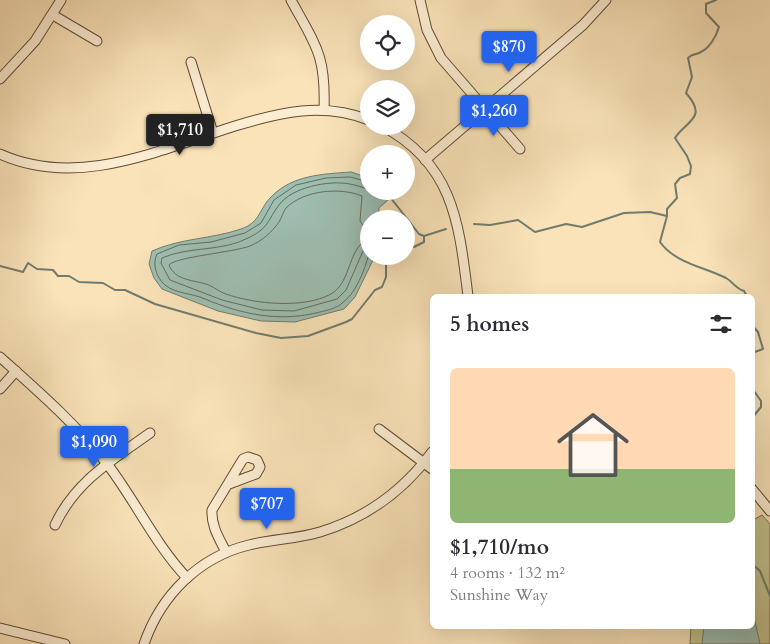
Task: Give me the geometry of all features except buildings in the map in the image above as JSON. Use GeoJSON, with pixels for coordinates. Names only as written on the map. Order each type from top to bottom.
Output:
{"type":"FeatureCollection","features":[{"type":"Feature","properties":{"kind":"street"},"geometry":{"type":"LineString","coordinates":[[0,79],[23,56],[53,15],[61,0]]}},
{"type":"Feature","properties":{"kind":"street"},"geometry":{"type":"LineString","coordinates":[[291,0],[314,40],[322,62],[325,83],[324,110]]}},
{"type":"Feature","properties":{"kind":"street"},"geometry":{"type":"LineString","coordinates":[[420,0],[427,30],[441,58],[520,149]]}},
{"type":"Feature","properties":{"kind":"street"},"geometry":{"type":"LineString","coordinates":[[426,160],[583,25],[606,0]]}},
{"type":"Feature","properties":{"kind":"street"},"geometry":{"type":"LineString","coordinates":[[53,15],[97,41]]}},
{"type":"Feature","properties":{"kind":"street"},"geometry":{"type":"LineString","coordinates":[[191,62],[213,133]]}},
{"type":"Feature","properties":{"kind":"street"},"geometry":{"type":"LineString","coordinates":[[0,154],[43,167],[86,168],[125,160],[279,113],[308,109],[324,110],[360,117]]}},
{"type":"Feature","properties":{"kind":"street"},"geometry":{"type":"LineString","coordinates":[[396,135],[426,160],[443,185],[454,208],[461,235],[468,294]]}},
{"type":"Feature","properties":{"kind":"street"},"geometry":{"type":"LineString","coordinates":[[0,357],[71,422],[106,464],[164,551],[187,578]]}},
{"type":"Feature","properties":{"kind":"street"},"geometry":{"type":"LineString","coordinates":[[0,389],[16,371]]}},
{"type":"Feature","properties":{"kind":"street"},"geometry":{"type":"LineString","coordinates":[[379,429],[430,467]]}},
{"type":"Feature","properties":{"kind":"street"},"geometry":{"type":"LineString","coordinates":[[54,525],[73,494],[106,464],[150,433]]}},
{"type":"Feature","properties":{"kind":"street"},"geometry":{"type":"LineString","coordinates":[[144,644],[162,606],[187,578],[209,561],[226,552],[250,544],[310,535],[348,522],[388,498],[430,455]]}},
{"type":"Feature","properties":{"kind":"street"},"geometry":{"type":"LineString","coordinates":[[226,552],[215,531],[211,518],[212,510],[229,484]]}},
{"type":"Feature","properties":{"kind":"street"},"geometry":{"type":"LineString","coordinates":[[755,492],[770,510]]}},
{"type":"Feature","properties":{"kind":"street"},"geometry":{"type":"LineString","coordinates":[[0,628],[65,644]]}},
{"type":"Feature","properties":{"kind":"shaded area"},"geometry":{"type":"Polygon","coordinates":[[[762,515],[770,524],[770,644],[690,644],[691,629],[755,629],[755,519],[762,515]]]}},
{"type":"Feature","properties":{"kind":"water"},"geometry":{"type":"Polygon","coordinates":[[[351,172],[360,175],[360,200],[388,200],[379,210],[360,210],[360,265],[371,265],[355,297],[344,309],[295,322],[261,321],[218,311],[162,289],[154,278],[149,264],[152,251],[174,243],[219,235],[248,226],[280,189],[309,177],[351,172]]]}},
{"type":"Feature","properties":{"kind":"water"},"geometry":{"type":"Polygon","coordinates":[[[755,621],[760,644],[702,644],[704,629],[755,629],[755,621]]]}},
{"type":"Feature","properties":{"kind":"waterway"},"geometry":{"type":"LineString","coordinates":[[667,216],[667,209],[677,198],[675,184],[680,178],[690,174],[691,166],[687,156],[675,138],[693,119],[695,114],[693,102],[686,93],[692,77],[688,58],[706,49],[716,35],[719,27],[706,13],[706,4],[716,0]]}},
{"type":"Feature","properties":{"kind":"waterway"},"geometry":{"type":"LineString","coordinates":[[392,200],[419,234],[424,236]]}},
{"type":"Feature","properties":{"kind":"waterway"},"geometry":{"type":"LineString","coordinates":[[474,224],[490,225],[518,220],[535,232],[566,224],[582,227],[624,213],[650,212],[667,216],[660,242],[666,249],[690,264],[726,278],[746,294]]}},
{"type":"Feature","properties":{"kind":"waterway"},"geometry":{"type":"LineString","coordinates":[[415,246],[424,242],[424,236],[446,229]]}},
{"type":"Feature","properties":{"kind":"waterway"},"geometry":{"type":"LineString","coordinates":[[0,266],[23,272],[28,263],[37,269],[53,270],[58,276],[69,276],[79,282],[103,283],[115,290],[125,290],[155,304],[256,333],[281,338],[308,336],[352,319],[375,290],[382,287],[386,277],[386,265]]}},
{"type":"Feature","properties":{"kind":"waterway"},"geometry":{"type":"LineString","coordinates":[[755,328],[758,332],[763,349],[755,352]]}},
{"type":"Feature","properties":{"kind":"waterway"},"geometry":{"type":"LineString","coordinates":[[755,392],[761,401],[761,407],[755,414]]}},
{"type":"Feature","properties":{"kind":"waterway"},"geometry":{"type":"LineString","coordinates":[[755,567],[760,571],[770,596]]}}]}
